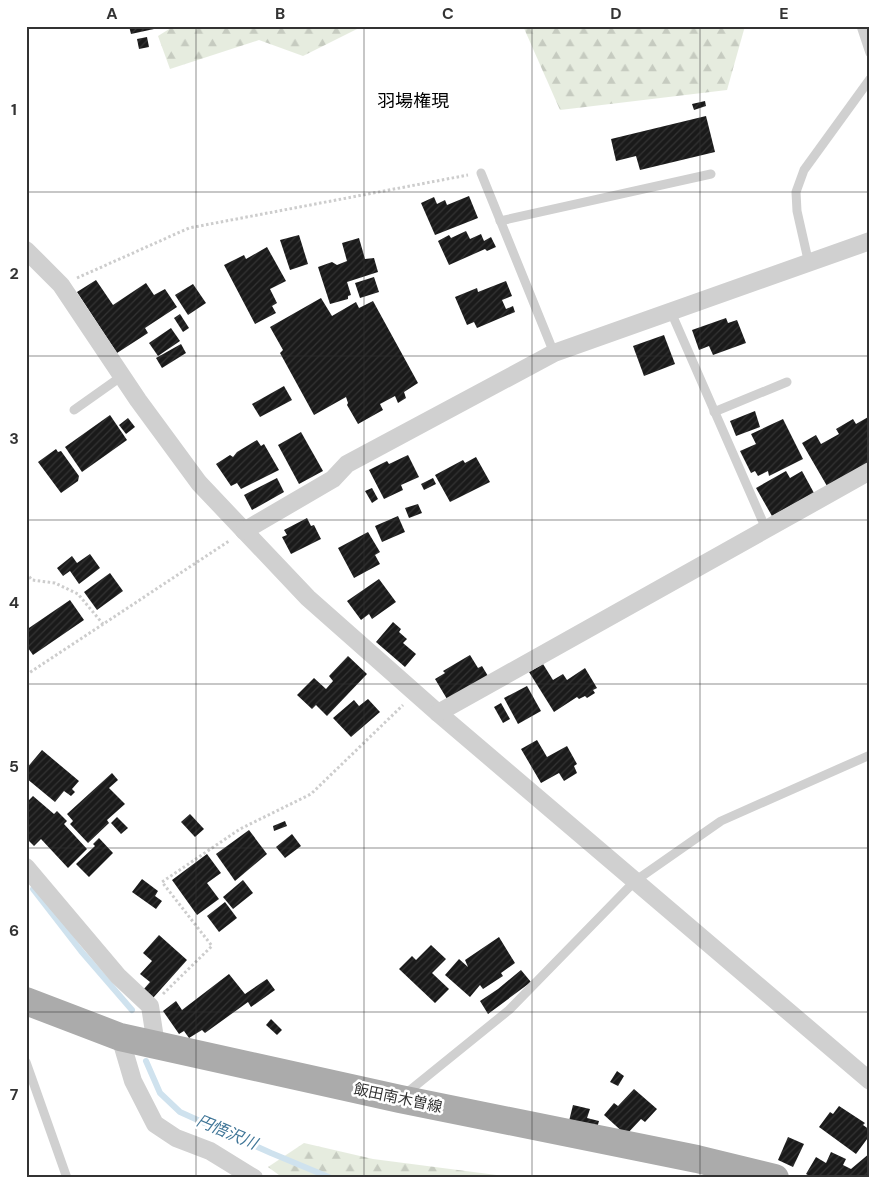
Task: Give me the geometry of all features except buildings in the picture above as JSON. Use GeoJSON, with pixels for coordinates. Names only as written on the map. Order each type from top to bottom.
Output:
{"type":"FeatureCollection","features":[{"type":"Feature","properties":{"kind":"main road","name":"飯田南木曽線"},"geometry":{"type":"LineString","coordinates":[[26,1001],[120,1037],[400,1099],[697,1159],[775,1178]]}},
{"type":"Feature","properties":{"kind":"street"},"geometry":{"type":"LineString","coordinates":[[244,531],[333,479],[347,464],[554,353],[870,241]]}},
{"type":"Feature","properties":{"kind":"street"},"geometry":{"type":"LineString","coordinates":[[26,250],[61,285],[122,376],[199,484],[308,598],[438,713],[870,1081]]}},
{"type":"Feature","properties":{"kind":"street"},"geometry":{"type":"LineString","coordinates":[[438,713],[870,471]]}},
{"type":"Feature","properties":{"kind":"street"},"geometry":{"type":"LineString","coordinates":[[26,867],[118,976],[150,1006],[156,1045]]}},
{"type":"Feature","properties":{"kind":"street"},"geometry":{"type":"LineString","coordinates":[[120,1037],[133,1081],[155,1124],[176,1138],[210,1151],[254,1178]]}},
{"type":"Feature","properties":{"kind":"lane"},"geometry":{"type":"LineString","coordinates":[[861,26],[870,53]]}},
{"type":"Feature","properties":{"kind":"lane"},"geometry":{"type":"LineString","coordinates":[[809,264],[797,211],[796,192],[804,170],[870,79]]}},
{"type":"Feature","properties":{"kind":"lane"},"geometry":{"type":"LineString","coordinates":[[481,173],[554,353]]}},
{"type":"Feature","properties":{"kind":"lane"},"geometry":{"type":"LineString","coordinates":[[500,221],[711,174]]}},
{"type":"Feature","properties":{"kind":"lane"},"geometry":{"type":"LineString","coordinates":[[671,312],[766,530]]}},
{"type":"Feature","properties":{"kind":"lane"},"geometry":{"type":"LineString","coordinates":[[74,410],[122,376]]}},
{"type":"Feature","properties":{"kind":"lane"},"geometry":{"type":"LineString","coordinates":[[714,412],[787,382]]}},
{"type":"Feature","properties":{"kind":"lane"},"geometry":{"type":"LineString","coordinates":[[400,1099],[509,1010],[635,881],[721,821],[870,755]]}},
{"type":"Feature","properties":{"kind":"lane"},"geometry":{"type":"LineString","coordinates":[[26,1062],[67,1178]]}},
{"type":"Feature","properties":{"kind":"path"},"geometry":{"type":"LineString","coordinates":[[61,285],[189,228],[481,173]]}},
{"type":"Feature","properties":{"kind":"path"},"geometry":{"type":"LineString","coordinates":[[26,675],[244,531]]}},
{"type":"Feature","properties":{"kind":"path"},"geometry":{"type":"LineString","coordinates":[[26,573],[32,580],[55,583],[78,594],[103,624]]}},
{"type":"Feature","properties":{"kind":"path"},"geometry":{"type":"LineString","coordinates":[[150,1006],[212,946],[162,882],[240,829],[311,794],[416,693]]}},
{"type":"Feature","properties":{"kind":"green space"},"geometry":{"type":"Polygon","coordinates":[[[174,26],[363,26],[303,56],[259,40],[170,69],[158,36],[174,26]]]}},
{"type":"Feature","properties":{"kind":"green space"},"geometry":{"type":"Polygon","coordinates":[[[523,26],[745,26],[727,90],[560,110],[523,26]]]}},
{"type":"Feature","properties":{"kind":"green space"},"geometry":{"type":"Polygon","coordinates":[[[304,1143],[373,1159],[520,1178],[283,1178],[268,1167],[304,1143]]]}},
{"type":"Feature","properties":{"kind":"waterway","name":"円悟沢川"},"geometry":{"type":"LineString","coordinates":[[33,889],[81,951],[132,1010]]}},
{"type":"Feature","properties":{"kind":"waterway","name":"円悟沢川"},"geometry":{"type":"LineString","coordinates":[[146,1061],[160,1093],[180,1112],[331,1178]]}},
{"type":"Feature","properties":{"kind":"district","name":"羽場権現"},"geometry":{"type":"Point","coordinates":[413,101]}}]}
